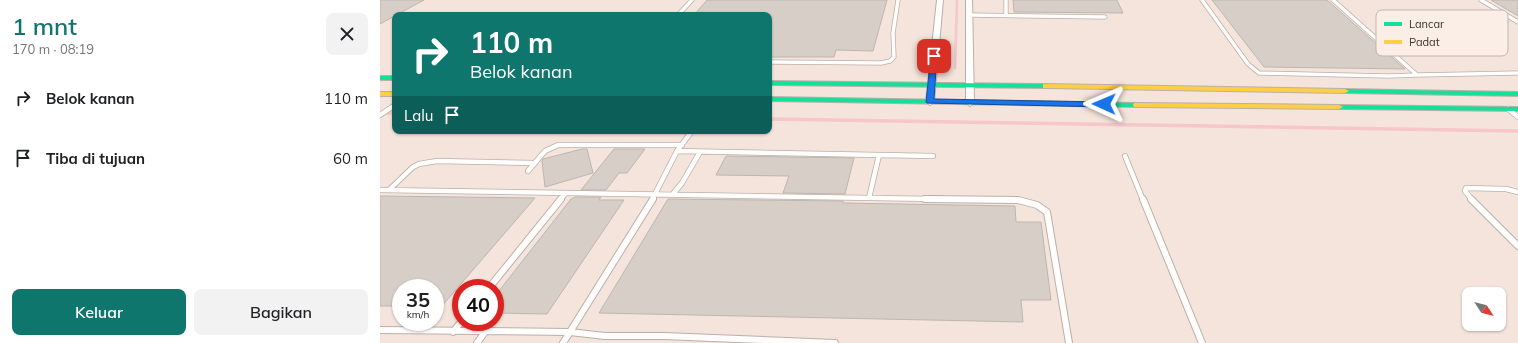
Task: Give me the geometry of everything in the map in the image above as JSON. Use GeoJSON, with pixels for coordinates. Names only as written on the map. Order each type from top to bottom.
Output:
{"type":"FeatureCollection","features":[{"type":"Feature","properties":{"kind":"street"},"geometry":{"type":"LineString","coordinates":[[930,102],[940,0]]}},
{"type":"Feature","properties":{"kind":"street"},"geometry":{"type":"LineString","coordinates":[[969,0],[970,103]]}},
{"type":"Feature","properties":{"kind":"street"},"geometry":{"type":"LineString","coordinates":[[380,78],[392,78]]}},
{"type":"Feature","properties":{"kind":"street"},"geometry":{"type":"LineString","coordinates":[[772,83],[931,84],[1518,94]]}},
{"type":"Feature","properties":{"kind":"street"},"geometry":{"type":"LineString","coordinates":[[380,94],[392,94]]}},
{"type":"Feature","properties":{"kind":"street"},"geometry":{"type":"LineString","coordinates":[[772,99],[970,103],[1518,109]]}},
{"type":"Feature","properties":{"kind":"lane"},"geometry":{"type":"LineString","coordinates":[[681,12],[692,0]]}},
{"type":"Feature","properties":{"kind":"lane"},"geometry":{"type":"LineString","coordinates":[[772,62],[881,63],[890,61],[894,57],[893,33],[898,0]]}},
{"type":"Feature","properties":{"kind":"lane"},"geometry":{"type":"LineString","coordinates":[[1006,0],[1006,15]]}},
{"type":"Feature","properties":{"kind":"lane"},"geometry":{"type":"LineString","coordinates":[[1202,0],[1248,64],[1259,73],[1388,76],[1518,73]]}},
{"type":"Feature","properties":{"kind":"lane"},"geometry":{"type":"LineString","coordinates":[[1333,0],[1376,38]]}},
{"type":"Feature","properties":{"kind":"lane"},"geometry":{"type":"LineString","coordinates":[[1481,0],[1497,10]]}},
{"type":"Feature","properties":{"kind":"lane"},"geometry":{"type":"LineString","coordinates":[[968,15],[1105,17]]}},
{"type":"Feature","properties":{"kind":"lane"},"geometry":{"type":"LineString","coordinates":[[1509,17],[1518,17]]}},
{"type":"Feature","properties":{"kind":"lane"},"geometry":{"type":"LineString","coordinates":[[1509,17],[1518,22]]}},
{"type":"Feature","properties":{"kind":"lane"},"geometry":{"type":"LineString","coordinates":[[1396,56],[1417,75]]}},
{"type":"Feature","properties":{"kind":"lane"},"geometry":{"type":"LineString","coordinates":[[380,115],[392,107]]}},
{"type":"Feature","properties":{"kind":"lane"},"geometry":{"type":"LineString","coordinates":[[1507,109],[1518,117]]}},
{"type":"Feature","properties":{"kind":"lane"},"geometry":{"type":"LineString","coordinates":[[563,343],[656,194],[677,151],[690,134]]}},
{"type":"Feature","properties":{"kind":"lane"},"geometry":{"type":"LineString","coordinates":[[528,171],[545,151],[551,147],[564,144],[682,145]]}},
{"type":"Feature","properties":{"kind":"lane"},"geometry":{"type":"LineString","coordinates":[[677,151],[933,156]]}},
{"type":"Feature","properties":{"kind":"lane"},"geometry":{"type":"LineString","coordinates":[[673,194],[682,183],[700,152]]}},
{"type":"Feature","properties":{"kind":"lane"},"geometry":{"type":"LineString","coordinates":[[869,198],[879,155]]}},
{"type":"Feature","properties":{"kind":"lane"},"geometry":{"type":"LineString","coordinates":[[1125,156],[1202,343]]}},
{"type":"Feature","properties":{"kind":"lane"},"geometry":{"type":"LineString","coordinates":[[389,190],[413,167],[419,164],[437,161],[534,164]]}},
{"type":"Feature","properties":{"kind":"lane"},"geometry":{"type":"LineString","coordinates":[[1518,192],[1506,189],[1469,186],[1465,191],[1477,206],[1518,246]]}},
{"type":"Feature","properties":{"kind":"lane"},"geometry":{"type":"LineString","coordinates":[[380,190],[1018,200],[1042,206],[1048,212],[1069,343]]}},
{"type":"Feature","properties":{"kind":"lane"},"geometry":{"type":"LineString","coordinates":[[496,279],[564,194]]}},
{"type":"Feature","properties":{"kind":"lane"},"geometry":{"type":"LineString","coordinates":[[380,330],[453,332],[570,332],[589,335],[664,336],[773,342],[835,343]]}},
{"type":"Feature","properties":{"kind":"lane"},"geometry":{"type":"LineString","coordinates":[[477,343],[485,332]]}},
{"type":"Feature","properties":{"kind":"shaded area"},"geometry":{"type":"Polygon","coordinates":[[[380,0],[1518,0],[1518,343],[380,343],[380,0]]]}},
{"type":"Feature","properties":{"kind":"building"},"geometry":{"type":"Polygon","coordinates":[[[380,0],[424,0],[402,12],[392,12],[392,17],[380,24],[380,0]]]}},
{"type":"Feature","properties":{"kind":"building"},"geometry":{"type":"Polygon","coordinates":[[[707,0],[887,0],[873,51],[836,50],[834,57],[772,57],[772,12],[697,12],[707,0]]]}},
{"type":"Feature","properties":{"kind":"building"},"geometry":{"type":"Polygon","coordinates":[[[1013,0],[1117,0],[1123,13],[1014,12],[1013,0]]]}},
{"type":"Feature","properties":{"kind":"building"},"geometry":{"type":"Polygon","coordinates":[[[1212,0],[1327,0],[1376,43],[1376,56],[1390,56],[1405,69],[1264,67],[1212,0]]]}},
{"type":"Feature","properties":{"kind":"building"},"geometry":{"type":"Polygon","coordinates":[[[1491,0],[1518,0],[1518,16],[1491,0]]]}},
{"type":"Feature","properties":{"kind":"building"},"geometry":{"type":"Polygon","coordinates":[[[587,149],[593,173],[545,187],[543,159],[587,149]]]}},
{"type":"Feature","properties":{"kind":"building"},"geometry":{"type":"Polygon","coordinates":[[[614,149],[645,149],[627,173],[619,173],[606,190],[581,190],[614,149]]]}},
{"type":"Feature","properties":{"kind":"building"},"geometry":{"type":"Polygon","coordinates":[[[726,156],[854,158],[845,194],[783,193],[789,176],[716,175],[726,156]]]}},
{"type":"Feature","properties":{"kind":"building"},"geometry":{"type":"Polygon","coordinates":[[[380,196],[535,198],[465,279],[452,279],[452,294],[444,304],[444,279],[392,279],[392,306],[380,306],[380,196]]]}},
{"type":"Feature","properties":{"kind":"building"},"geometry":{"type":"Polygon","coordinates":[[[575,197],[601,197],[599,200],[624,200],[547,314],[504,313],[504,285],[571,199],[575,197]]]}},
{"type":"Feature","properties":{"kind":"building"},"geometry":{"type":"Polygon","coordinates":[[[668,199],[843,201],[843,203],[1015,206],[1016,222],[1041,222],[1051,300],[1021,300],[1023,322],[599,313],[668,199]]]}},
{"type":"Feature","properties":{"kind":"waterway"},"geometry":{"type":"LineString","coordinates":[[955,68],[957,0]]}},
{"type":"Feature","properties":{"kind":"waterway"},"geometry":{"type":"LineString","coordinates":[[382,113],[392,113]]}},
{"type":"Feature","properties":{"kind":"waterway"},"geometry":{"type":"LineString","coordinates":[[772,119],[1518,131]]}},
{"type":"Feature","properties":{"kind":"traffic: fast"},"geometry":{"type":"LineString","coordinates":[[380,78],[392,78]]}},
{"type":"Feature","properties":{"kind":"traffic: fast"},"geometry":{"type":"LineString","coordinates":[[772,83],[1046,86]]}},
{"type":"Feature","properties":{"kind":"traffic: fast"},"geometry":{"type":"LineString","coordinates":[[1345,91],[1518,94]]}},
{"type":"Feature","properties":{"kind":"traffic: fast"},"geometry":{"type":"LineString","coordinates":[[772,99],[1137,105]]}},
{"type":"Feature","properties":{"kind":"traffic: fast"},"geometry":{"type":"LineString","coordinates":[[1339,107],[1518,109]]}},
{"type":"Feature","properties":{"kind":"traffic: slow"},"geometry":{"type":"LineString","coordinates":[[1046,86],[1345,91]]}},
{"type":"Feature","properties":{"kind":"traffic: slow"},"geometry":{"type":"LineString","coordinates":[[380,94],[392,94]]}},
{"type":"Feature","properties":{"kind":"traffic: slow"},"geometry":{"type":"LineString","coordinates":[[1137,105],[1339,107]]}},
{"type":"Feature","properties":{"kind":"route"},"geometry":{"type":"LineString","coordinates":[[934,56],[930,102],[1104,104]]}}]}
